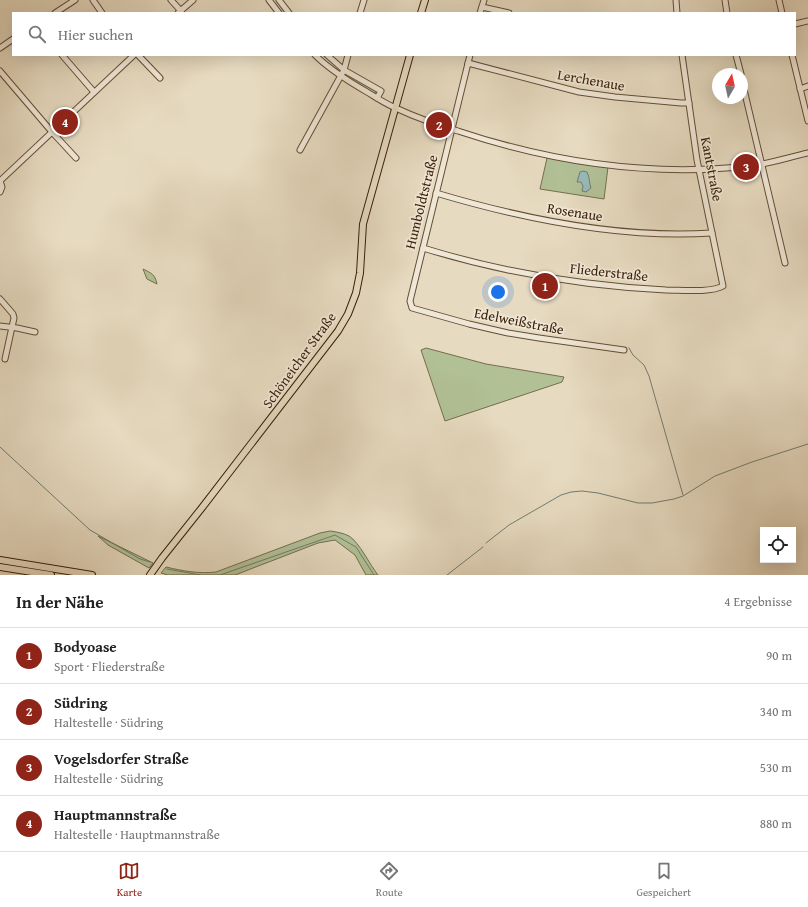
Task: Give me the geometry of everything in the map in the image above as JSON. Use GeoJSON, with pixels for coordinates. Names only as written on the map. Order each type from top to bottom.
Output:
{"type":"FeatureCollection","features":[{"type":"Feature","properties":{"kind":"main road"},"geometry":{"type":"LineString","coordinates":[[422,12],[425,0]]}},
{"type":"Feature","properties":{"kind":"main road","name":"Schöneicher Straße"},"geometry":{"type":"LineString","coordinates":[[150,575],[334,337],[346,318],[357,288],[360,273],[364,224],[410,56]]}},
{"type":"Feature","properties":{"kind":"main road"},"geometry":{"type":"LineString","coordinates":[[0,560],[92,575]]}},
{"type":"Feature","properties":{"kind":"main road"},"geometry":{"type":"LineString","coordinates":[[0,567],[51,575]]}},
{"type":"Feature","properties":{"kind":"street"},"geometry":{"type":"LineString","coordinates":[[56,12],[75,0]]}},
{"type":"Feature","properties":{"kind":"street"},"geometry":{"type":"LineString","coordinates":[[92,0],[101,12]]}},
{"type":"Feature","properties":{"kind":"street"},"geometry":{"type":"LineString","coordinates":[[171,0],[181,10],[193,0]]}},
{"type":"Feature","properties":{"kind":"street"},"geometry":{"type":"LineString","coordinates":[[269,0],[278,12]]}},
{"type":"Feature","properties":{"kind":"street"},"geometry":{"type":"LineString","coordinates":[[279,0],[288,12]]}},
{"type":"Feature","properties":{"kind":"street"},"geometry":{"type":"LineString","coordinates":[[360,12],[364,0]]}},
{"type":"Feature","properties":{"kind":"street"},"geometry":{"type":"LineString","coordinates":[[480,12],[484,0]]}},
{"type":"Feature","properties":{"kind":"street"},"geometry":{"type":"LineString","coordinates":[[676,0],[677,12]]}},
{"type":"Feature","properties":{"kind":"street"},"geometry":{"type":"LineString","coordinates":[[725,0],[727,12]]}},
{"type":"Feature","properties":{"kind":"street"},"geometry":{"type":"LineString","coordinates":[[779,0],[782,12]]}},
{"type":"Feature","properties":{"kind":"street"},"geometry":{"type":"LineString","coordinates":[[482,7],[504,12]]}},
{"type":"Feature","properties":{"kind":"street"},"geometry":{"type":"LineString","coordinates":[[796,24],[808,21]]}},
{"type":"Feature","properties":{"kind":"street"},"geometry":{"type":"LineString","coordinates":[[0,48],[12,40]]}},
{"type":"Feature","properties":{"kind":"street"},"geometry":{"type":"LineString","coordinates":[[63,56],[94,92]]}},
{"type":"Feature","properties":{"kind":"street"},"geometry":{"type":"LineString","coordinates":[[0,192],[2,186],[0,181],[133,56]]}},
{"type":"Feature","properties":{"kind":"street"},"geometry":{"type":"LineString","coordinates":[[139,56],[160,78]]}},
{"type":"Feature","properties":{"kind":"street"},"geometry":{"type":"LineString","coordinates":[[316,56],[341,76],[395,108],[451,129],[502,145],[546,155],[618,166],[662,169],[699,169],[741,168],[808,153]]}},
{"type":"Feature","properties":{"kind":"street"},"geometry":{"type":"LineString","coordinates":[[328,56],[344,70],[381,92],[377,98]]}},
{"type":"Feature","properties":{"kind":"street"},"geometry":{"type":"LineString","coordinates":[[300,150],[341,76],[348,56]]}},
{"type":"Feature","properties":{"kind":"street","name":"Humboldtstraße"},"geometry":{"type":"LineString","coordinates":[[412,308],[410,301],[470,56]]}},
{"type":"Feature","properties":{"kind":"street","name":"Kantstraße"},"geometry":{"type":"LineString","coordinates":[[682,56],[699,169],[723,286]]}},
{"type":"Feature","properties":{"kind":"street"},"geometry":{"type":"LineString","coordinates":[[736,56],[739,68]]}},
{"type":"Feature","properties":{"kind":"street"},"geometry":{"type":"LineString","coordinates":[[792,56],[808,121]]}},
{"type":"Feature","properties":{"kind":"street","name":"Lerchenaue"},"geometry":{"type":"LineString","coordinates":[[468,64],[581,93],[634,99],[682,103],[688,102]]}},
{"type":"Feature","properties":{"kind":"street"},"geometry":{"type":"LineString","coordinates":[[0,71],[76,158]]}},
{"type":"Feature","properties":{"kind":"street"},"geometry":{"type":"LineString","coordinates":[[800,89],[808,86]]}},
{"type":"Feature","properties":{"kind":"street"},"geometry":{"type":"LineString","coordinates":[[747,104],[785,263]]}},
{"type":"Feature","properties":{"kind":"street","name":"Rosenaue"},"geometry":{"type":"LineString","coordinates":[[436,193],[521,215],[583,226],[650,233],[712,233]]}},
{"type":"Feature","properties":{"kind":"street","name":"Fliederstraße"},"geometry":{"type":"LineString","coordinates":[[423,248],[474,262],[532,274],[608,285],[646,289],[695,291],[720,288],[723,286]]}},
{"type":"Feature","properties":{"kind":"street"},"geometry":{"type":"LineString","coordinates":[[0,299],[13,314],[14,318],[5,359]]}},
{"type":"Feature","properties":{"kind":"street","name":"Edelweißstraße"},"geometry":{"type":"LineString","coordinates":[[412,308],[414,310],[508,333],[624,350]]}},
{"type":"Feature","properties":{"kind":"street"},"geometry":{"type":"LineString","coordinates":[[0,326],[35,332]]}},
{"type":"Feature","properties":{"kind":"green space"},"geometry":{"type":"Polygon","coordinates":[[[346,73],[377,91],[374,95],[343,75],[346,73]]]}},
{"type":"Feature","properties":{"kind":"green space"},"geometry":{"type":"Polygon","coordinates":[[[547,158],[608,167],[604,199],[540,189],[547,158]]]}},
{"type":"Feature","properties":{"kind":"green space"},"geometry":{"type":"Polygon","coordinates":[[[143,269],[152,274],[157,284],[147,279],[143,269]]]}},
{"type":"Feature","properties":{"kind":"green space"},"geometry":{"type":"Polygon","coordinates":[[[426,348],[486,364],[564,377],[562,382],[445,421],[421,350],[426,348]]]}},
{"type":"Feature","properties":{"kind":"green space"},"geometry":{"type":"Polygon","coordinates":[[[330,531],[344,534],[353,539],[378,575],[366,575],[355,555],[335,540],[318,543],[235,575],[168,575],[161,573],[166,567],[191,572],[216,572],[320,533],[330,531]]]}},
{"type":"Feature","properties":{"kind":"green space"},"geometry":{"type":"Polygon","coordinates":[[[98,536],[153,563],[149,568],[108,545],[98,536]]]}},
{"type":"Feature","properties":{"kind":"water"},"geometry":{"type":"Polygon","coordinates":[[[580,172],[587,172],[589,176],[591,188],[586,192],[582,191],[583,186],[581,182],[577,182],[580,172]]]}},
{"type":"Feature","properties":{"kind":"waterway"},"geometry":{"type":"LineString","coordinates":[[629,348],[633,355],[644,365],[649,376],[683,495]]}},
{"type":"Feature","properties":{"kind":"waterway"},"geometry":{"type":"LineString","coordinates":[[486,543],[509,525],[561,495],[582,491],[598,493],[638,503],[652,503],[674,499],[683,496],[715,476],[808,444]]}},
{"type":"Feature","properties":{"kind":"waterway"},"geometry":{"type":"LineString","coordinates":[[0,447],[90,530],[140,559],[150,562]]}},
{"type":"Feature","properties":{"kind":"waterway"},"geometry":{"type":"LineString","coordinates":[[220,575],[335,535],[356,547],[374,575]]}},
{"type":"Feature","properties":{"kind":"waterway"},"geometry":{"type":"LineString","coordinates":[[447,575],[483,547]]}},
{"type":"Feature","properties":{"kind":"waterway"},"geometry":{"type":"LineString","coordinates":[[167,569],[200,575]]}},
{"type":"Feature","properties":{"kind":"place","name":"Hauptmannstraße"},"geometry":{"type":"Point","coordinates":[65,122]}},
{"type":"Feature","properties":{"kind":"place","name":"Südring"},"geometry":{"type":"Point","coordinates":[439,125]}},
{"type":"Feature","properties":{"kind":"place","name":"Vogelsdorfer Straße"},"geometry":{"type":"Point","coordinates":[746,167]}},
{"type":"Feature","properties":{"kind":"place","name":"Bodyoase"},"geometry":{"type":"Point","coordinates":[545,286]}}]}
